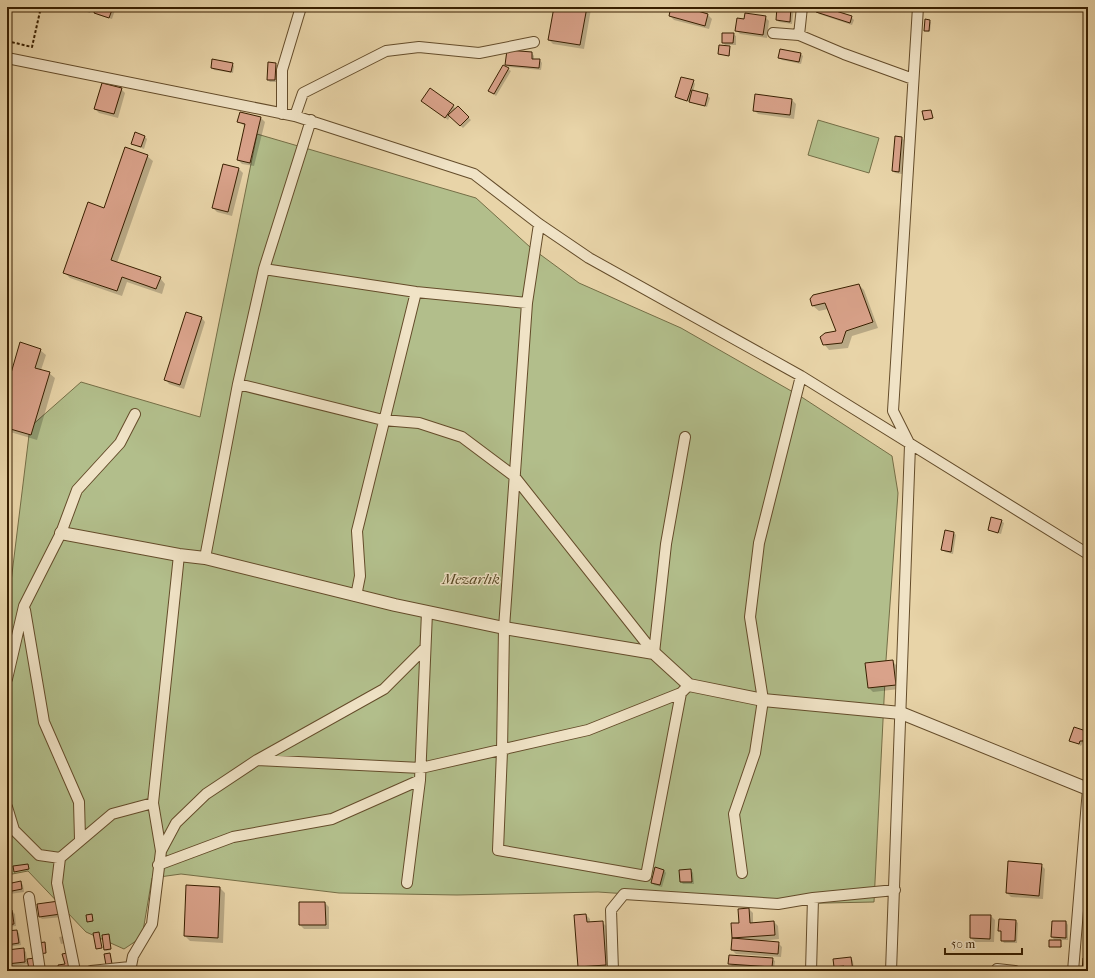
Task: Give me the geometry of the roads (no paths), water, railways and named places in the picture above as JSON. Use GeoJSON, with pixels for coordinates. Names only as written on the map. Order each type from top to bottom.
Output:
{"type":"FeatureCollection","features":[{"type":"Feature","properties":{"kind":"street"},"geometry":{"type":"LineString","coordinates":[[282,114],[282,70],[301,7]]}},
{"type":"Feature","properties":{"kind":"street"},"geometry":{"type":"LineString","coordinates":[[799,35],[802,7]]}},
{"type":"Feature","properties":{"kind":"street"},"geometry":{"type":"LineString","coordinates":[[891,971],[910,445],[893,411],[918,7]]}},
{"type":"Feature","properties":{"kind":"street"},"geometry":{"type":"LineString","coordinates":[[774,33],[799,35],[844,54],[913,79]]}},
{"type":"Feature","properties":{"kind":"street"},"geometry":{"type":"LineString","coordinates":[[294,116],[303,93],[386,51],[419,47],[479,53],[534,42]]}},
{"type":"Feature","properties":{"kind":"street"},"geometry":{"type":"LineString","coordinates":[[7,58],[311,120],[474,174],[539,224],[589,258],[801,376],[1088,554]]}},
{"type":"Feature","properties":{"kind":"street"},"geometry":{"type":"LineString","coordinates":[[205,558],[238,384],[264,269],[311,120]]}},
{"type":"Feature","properties":{"kind":"street"},"geometry":{"type":"LineString","coordinates":[[539,224],[527,303],[504,628],[502,751],[498,850],[646,876],[685,689]]}},
{"type":"Feature","properties":{"kind":"street"},"geometry":{"type":"LineString","coordinates":[[264,269],[416,292],[527,303]]}},
{"type":"Feature","properties":{"kind":"street"},"geometry":{"type":"LineString","coordinates":[[356,596],[360,576],[357,531],[383,420],[416,292]]}},
{"type":"Feature","properties":{"kind":"street"},"geometry":{"type":"LineString","coordinates":[[742,873],[734,814],[755,753],[763,700],[750,617],[759,543],[801,376]]}},
{"type":"Feature","properties":{"kind":"street"},"geometry":{"type":"LineString","coordinates":[[238,384],[383,420],[419,424],[462,437],[514,476],[685,689]]}},
{"type":"Feature","properties":{"kind":"street"},"geometry":{"type":"LineString","coordinates":[[7,679],[24,606],[61,533],[77,490],[120,444],[135,414]]}},
{"type":"Feature","properties":{"kind":"street"},"geometry":{"type":"LineString","coordinates":[[654,652],[666,544],[684,437]]}},
{"type":"Feature","properties":{"kind":"street"},"geometry":{"type":"LineString","coordinates":[[61,533],[179,555],[205,558],[356,596],[504,628],[654,652]]}},
{"type":"Feature","properties":{"kind":"street"},"geometry":{"type":"LineString","coordinates":[[91,971],[130,969],[133,956],[152,924],[160,851],[153,803],[179,555]]}},
{"type":"Feature","properties":{"kind":"street"},"geometry":{"type":"LineString","coordinates":[[24,606],[44,722],[79,802],[80,839]]}},
{"type":"Feature","properties":{"kind":"street"},"geometry":{"type":"LineString","coordinates":[[407,883],[421,768],[427,612]]}},
{"type":"Feature","properties":{"kind":"street"},"geometry":{"type":"LineString","coordinates":[[160,851],[176,823],[206,794],[257,760],[384,689],[425,648]]}},
{"type":"Feature","properties":{"kind":"street"},"geometry":{"type":"LineString","coordinates":[[257,760],[421,768],[502,751],[588,730],[685,689],[763,700],[901,713],[1088,789],[1074,971]]}},
{"type":"Feature","properties":{"kind":"street"},"geometry":{"type":"LineString","coordinates":[[158,865],[233,837],[332,819],[420,780]]}},
{"type":"Feature","properties":{"kind":"street"},"geometry":{"type":"LineString","coordinates":[[76,971],[57,883],[60,858],[80,839],[112,814],[153,803]]}},
{"type":"Feature","properties":{"kind":"street"},"geometry":{"type":"LineString","coordinates":[[7,808],[14,830],[39,855],[60,858]]}},
{"type":"Feature","properties":{"kind":"street"},"geometry":{"type":"LineString","coordinates":[[613,971],[611,910],[624,894],[778,904],[813,898],[895,890]]}},
{"type":"Feature","properties":{"kind":"street"},"geometry":{"type":"LineString","coordinates":[[29,897],[40,971]]}},
{"type":"Feature","properties":{"kind":"street"},"geometry":{"type":"LineString","coordinates":[[812,971],[813,898]]}},
{"type":"Feature","properties":{"kind":"street"},"geometry":{"type":"LineString","coordinates":[[997,969],[1015,971]]}},
{"type":"Feature","properties":{"kind":"park label","name":"Mezarlık"},"geometry":{"type":"Point","coordinates":[471,579]}}]}
